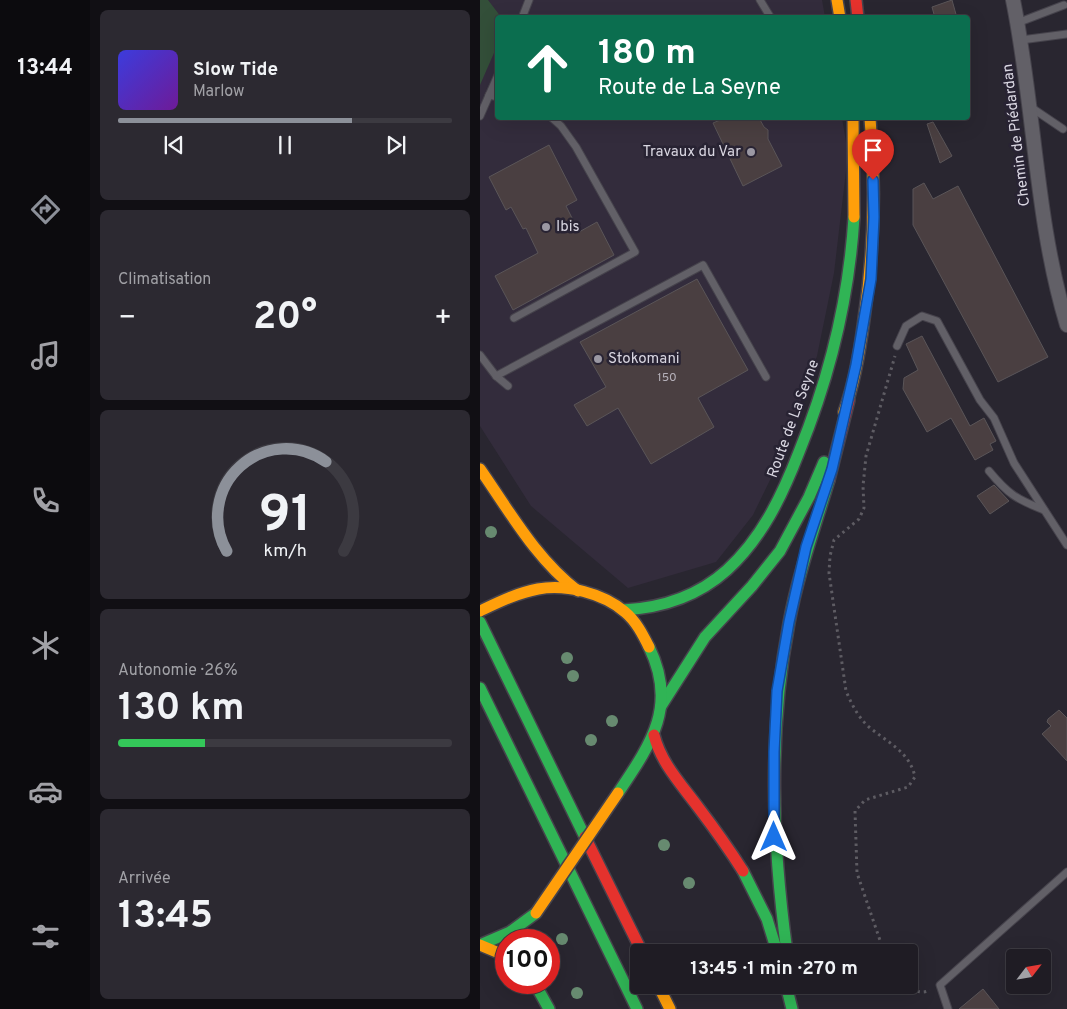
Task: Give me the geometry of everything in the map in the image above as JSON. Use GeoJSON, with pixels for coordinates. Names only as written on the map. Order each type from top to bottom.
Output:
{"type":"FeatureCollection","features":[{"type":"Feature","properties":{"kind":"main road"},"geometry":{"type":"LineString","coordinates":[[837,0],[840,15]]}},
{"type":"Feature","properties":{"kind":"main road"},"geometry":{"type":"LineString","coordinates":[[856,0],[858,15]]}},
{"type":"Feature","properties":{"kind":"main road","name":"Route de La Seyne"},"geometry":{"type":"LineString","coordinates":[[623,610],[653,609],[670,605],[694,594],[716,579],[752,543],[768,520],[784,489],[823,391],[836,343],[845,295],[854,222],[855,161],[853,120]]}},
{"type":"Feature","properties":{"kind":"main road"},"geometry":{"type":"LineString","coordinates":[[786,944],[775,854],[774,752],[777,691],[789,622],[806,547],[832,469],[849,400],[871,279],[874,217],[873,144],[870,120]]}},
{"type":"Feature","properties":{"kind":"main road"},"geometry":{"type":"LineString","coordinates":[[661,706],[705,636],[752,586],[780,551],[794,528],[809,496],[849,400]]}},
{"type":"Feature","properties":{"kind":"main road"},"geometry":{"type":"LineString","coordinates":[[480,469],[542,559],[558,576],[578,591]]}},
{"type":"Feature","properties":{"kind":"main road"},"geometry":{"type":"LineString","coordinates":[[480,611],[522,593],[555,587],[601,598],[623,610],[649,645],[658,664],[662,682],[661,706],[654,735],[618,793],[536,913],[500,939],[480,945]]}},
{"type":"Feature","properties":{"kind":"main road"},"geometry":{"type":"LineString","coordinates":[[480,622],[638,944]]}},
{"type":"Feature","properties":{"kind":"main road"},"geometry":{"type":"LineString","coordinates":[[480,688],[637,1009]]}},
{"type":"Feature","properties":{"kind":"main road"},"geometry":{"type":"LineString","coordinates":[[654,735],[657,748],[664,762],[722,836],[741,868],[760,905],[774,944]]}},
{"type":"Feature","properties":{"kind":"main road"},"geometry":{"type":"LineString","coordinates":[[480,945],[495,951]]}},
{"type":"Feature","properties":{"kind":"main road"},"geometry":{"type":"LineString","coordinates":[[541,994],[549,1009]]}},
{"type":"Feature","properties":{"kind":"main road"},"geometry":{"type":"LineString","coordinates":[[662,994],[670,1009]]}},
{"type":"Feature","properties":{"kind":"main road"},"geometry":{"type":"LineString","coordinates":[[789,994],[794,1009]]}},
{"type":"Feature","properties":{"kind":"main road"},"geometry":{"type":"LineString","coordinates":[[793,994],[794,1009]]}},
{"type":"Feature","properties":{"kind":"street","name":"Chemin de Piédardan"},"geometry":{"type":"LineString","coordinates":[[1013,0],[1021,40],[1050,260],[1067,325]]}},
{"type":"Feature","properties":{"kind":"lane"},"geometry":{"type":"LineString","coordinates":[[523,15],[529,0]]}},
{"type":"Feature","properties":{"kind":"lane"},"geometry":{"type":"LineString","coordinates":[[760,0],[769,15]]}},
{"type":"Feature","properties":{"kind":"lane"},"geometry":{"type":"LineString","coordinates":[[1017,23],[1064,5]]}},
{"type":"Feature","properties":{"kind":"lane"},"geometry":{"type":"LineString","coordinates":[[1021,40],[1067,34]]}},
{"type":"Feature","properties":{"kind":"lane"},"geometry":{"type":"LineString","coordinates":[[480,116],[482,104],[489,95],[495,82]]}},
{"type":"Feature","properties":{"kind":"lane"},"geometry":{"type":"LineString","coordinates":[[489,95],[495,96]]}},
{"type":"Feature","properties":{"kind":"lane"},"geometry":{"type":"LineString","coordinates":[[1029,106],[1063,129]]}},
{"type":"Feature","properties":{"kind":"lane"},"geometry":{"type":"LineString","coordinates":[[514,318],[635,252],[576,147],[554,120]]}},
{"type":"Feature","properties":{"kind":"lane"},"geometry":{"type":"LineString","coordinates":[[496,376],[703,264],[766,377]]}},
{"type":"Feature","properties":{"kind":"lane"},"geometry":{"type":"LineString","coordinates":[[897,346],[906,326],[922,316],[937,322],[980,400],[994,418],[1014,463],[1067,545]]}},
{"type":"Feature","properties":{"kind":"lane"},"geometry":{"type":"LineString","coordinates":[[480,355],[496,376],[508,386]]}},
{"type":"Feature","properties":{"kind":"lane"},"geometry":{"type":"LineString","coordinates":[[989,471],[1005,490],[1020,501],[1044,510]]}},
{"type":"Feature","properties":{"kind":"lane"},"geometry":{"type":"LineString","coordinates":[[948,1009],[940,985],[1067,872]]}},
{"type":"Feature","properties":{"kind":"path"},"geometry":{"type":"LineString","coordinates":[[881,944],[857,873],[855,811],[865,800],[908,788],[915,777],[912,766],[899,750],[868,726],[854,709],[846,691],[829,574],[830,556],[834,540],[859,519],[864,508],[866,456],[897,346]]}},
{"type":"Feature","properties":{"kind":"path"},"geometry":{"type":"LineString","coordinates":[[918,991],[927,992],[940,985]]}},
{"type":"Feature","properties":{"kind":"shaded area"},"geometry":{"type":"Polygon","coordinates":[[[480,0],[822,0],[825,15],[495,15],[495,120],[842,120],[848,154],[834,273],[817,356],[783,453],[753,515],[716,562],[628,588],[531,506],[480,426],[480,0]]]}},
{"type":"Feature","properties":{"kind":"green space"},"geometry":{"type":"Polygon","coordinates":[[[480,0],[488,0],[499,15],[495,15],[495,51],[480,85],[480,0]]]}},
{"type":"Feature","properties":{"kind":"building"},"geometry":{"type":"Polygon","coordinates":[[[952,0],[956,15],[934,15],[932,7],[952,0]]]}},
{"type":"Feature","properties":{"kind":"building","name":"Travaux du Var"},"geometry":{"type":"Polygon","coordinates":[[[720,120],[760,120],[768,130],[768,139],[782,166],[743,186],[713,123],[720,120]]]}},
{"type":"Feature","properties":{"kind":"building"},"geometry":{"type":"Polygon","coordinates":[[[933,122],[952,156],[940,163],[927,124],[933,122]]]}},
{"type":"Feature","properties":{"kind":"building","name":"Ibis"},"geometry":{"type":"Polygon","coordinates":[[[549,145],[577,200],[566,206],[579,232],[597,222],[614,255],[513,310],[495,276],[538,253],[526,228],[523,229],[511,207],[506,210],[489,177],[549,145]]]}},
{"type":"Feature","properties":{"kind":"building"},"geometry":{"type":"Polygon","coordinates":[[[924,183],[933,199],[958,186],[1048,357],[998,382],[913,225],[913,189],[924,183]]]}},
{"type":"Feature","properties":{"kind":"building"},"geometry":{"type":"Polygon","coordinates":[[[697,279],[748,370],[698,398],[714,427],[651,464],[618,408],[587,426],[574,405],[606,387],[580,342],[697,279]]]}},
{"type":"Feature","properties":{"kind":"building"},"geometry":{"type":"Polygon","coordinates":[[[922,336],[970,426],[984,418],[996,441],[990,444],[993,450],[975,460],[951,418],[927,432],[903,389],[904,378],[918,370],[906,344],[922,336]]]}},
{"type":"Feature","properties":{"kind":"building"},"geometry":{"type":"Polygon","coordinates":[[[994,485],[1009,501],[990,514],[977,496],[994,485]]]}},
{"type":"Feature","properties":{"kind":"building"},"geometry":{"type":"Polygon","coordinates":[[[1059,710],[1067,718],[1067,761],[1042,734],[1051,726],[1047,722],[1048,719],[1059,710]]]}},
{"type":"Feature","properties":{"kind":"building"},"geometry":{"type":"Polygon","coordinates":[[[983,989],[999,1009],[959,1009],[983,989]]]}},
{"type":"Feature","properties":{"kind":"traffic: fast"},"geometry":{"type":"LineString","coordinates":[[623,610],[665,604],[704,587],[727,570],[739,558],[770,516],[799,452],[829,366],[848,278],[854,217]]}},
{"type":"Feature","properties":{"kind":"traffic: fast"},"geometry":{"type":"LineString","coordinates":[[661,706],[705,637],[752,586],[780,551],[809,497],[824,462]]}},
{"type":"Feature","properties":{"kind":"traffic: fast"},"geometry":{"type":"LineString","coordinates":[[786,944],[778,870],[774,787],[778,705],[782,664],[793,605],[829,480]]}},
{"type":"Feature","properties":{"kind":"traffic: fast"},"geometry":{"type":"LineString","coordinates":[[480,622],[585,837]]}},
{"type":"Feature","properties":{"kind":"traffic: fast"},"geometry":{"type":"LineString","coordinates":[[618,793],[650,741],[657,724],[661,706],[661,688],[657,668],[649,647]]}},
{"type":"Feature","properties":{"kind":"traffic: fast"},"geometry":{"type":"LineString","coordinates":[[480,688],[637,1009]]}},
{"type":"Feature","properties":{"kind":"traffic: fast"},"geometry":{"type":"LineString","coordinates":[[743,871],[767,919],[775,944]]}},
{"type":"Feature","properties":{"kind":"traffic: fast"},"geometry":{"type":"LineString","coordinates":[[480,945],[510,932],[536,913]]}},
{"type":"Feature","properties":{"kind":"traffic: fast"},"geometry":{"type":"LineString","coordinates":[[541,994],[549,1009]]}},
{"type":"Feature","properties":{"kind":"traffic: fast"},"geometry":{"type":"LineString","coordinates":[[788,994],[792,1009]]}},
{"type":"Feature","properties":{"kind":"traffic: slow"},"geometry":{"type":"LineString","coordinates":[[837,0],[840,15]]}},
{"type":"Feature","properties":{"kind":"traffic: slow"},"geometry":{"type":"LineString","coordinates":[[853,120],[854,217]]}},
{"type":"Feature","properties":{"kind":"traffic: slow"},"geometry":{"type":"LineString","coordinates":[[844,412],[859,354],[870,269],[873,193],[870,120]]}},
{"type":"Feature","properties":{"kind":"traffic: slow"},"geometry":{"type":"LineString","coordinates":[[480,469],[536,550],[578,591]]}},
{"type":"Feature","properties":{"kind":"traffic: slow"},"geometry":{"type":"LineString","coordinates":[[480,611],[515,595],[538,589],[572,589],[595,595],[616,605],[636,624],[649,647]]}},
{"type":"Feature","properties":{"kind":"traffic: slow"},"geometry":{"type":"LineString","coordinates":[[536,913],[618,793]]}},
{"type":"Feature","properties":{"kind":"traffic: slow"},"geometry":{"type":"LineString","coordinates":[[480,945],[495,951]]}},
{"type":"Feature","properties":{"kind":"traffic: slow"},"geometry":{"type":"LineString","coordinates":[[662,994],[670,1009]]}},
{"type":"Feature","properties":{"kind":"traffic: jam"},"geometry":{"type":"LineString","coordinates":[[856,0],[858,15]]}},
{"type":"Feature","properties":{"kind":"traffic: jam"},"geometry":{"type":"LineString","coordinates":[[829,480],[849,400]]}},
{"type":"Feature","properties":{"kind":"traffic: jam"},"geometry":{"type":"LineString","coordinates":[[654,735],[661,755],[672,773],[716,831],[743,871]]}},
{"type":"Feature","properties":{"kind":"traffic: jam"},"geometry":{"type":"LineString","coordinates":[[585,837],[638,944]]}},
{"type":"Feature","properties":{"kind":"place","name":"Travaux du Var"},"geometry":{"type":"Point","coordinates":[751,152]}},
{"type":"Feature","properties":{"kind":"place","name":"Ibis"},"geometry":{"type":"Point","coordinates":[546,227]}},
{"type":"Feature","properties":{"kind":"place","name":"Stokomani"},"geometry":{"type":"Point","coordinates":[598,359]}},
{"type":"Feature","properties":{"kind":"route"},"geometry":{"type":"LineString","coordinates":[[774,837],[774,752],[777,691],[789,622],[806,547],[832,469],[856,365],[871,279],[874,217],[873,180]]}}]}
